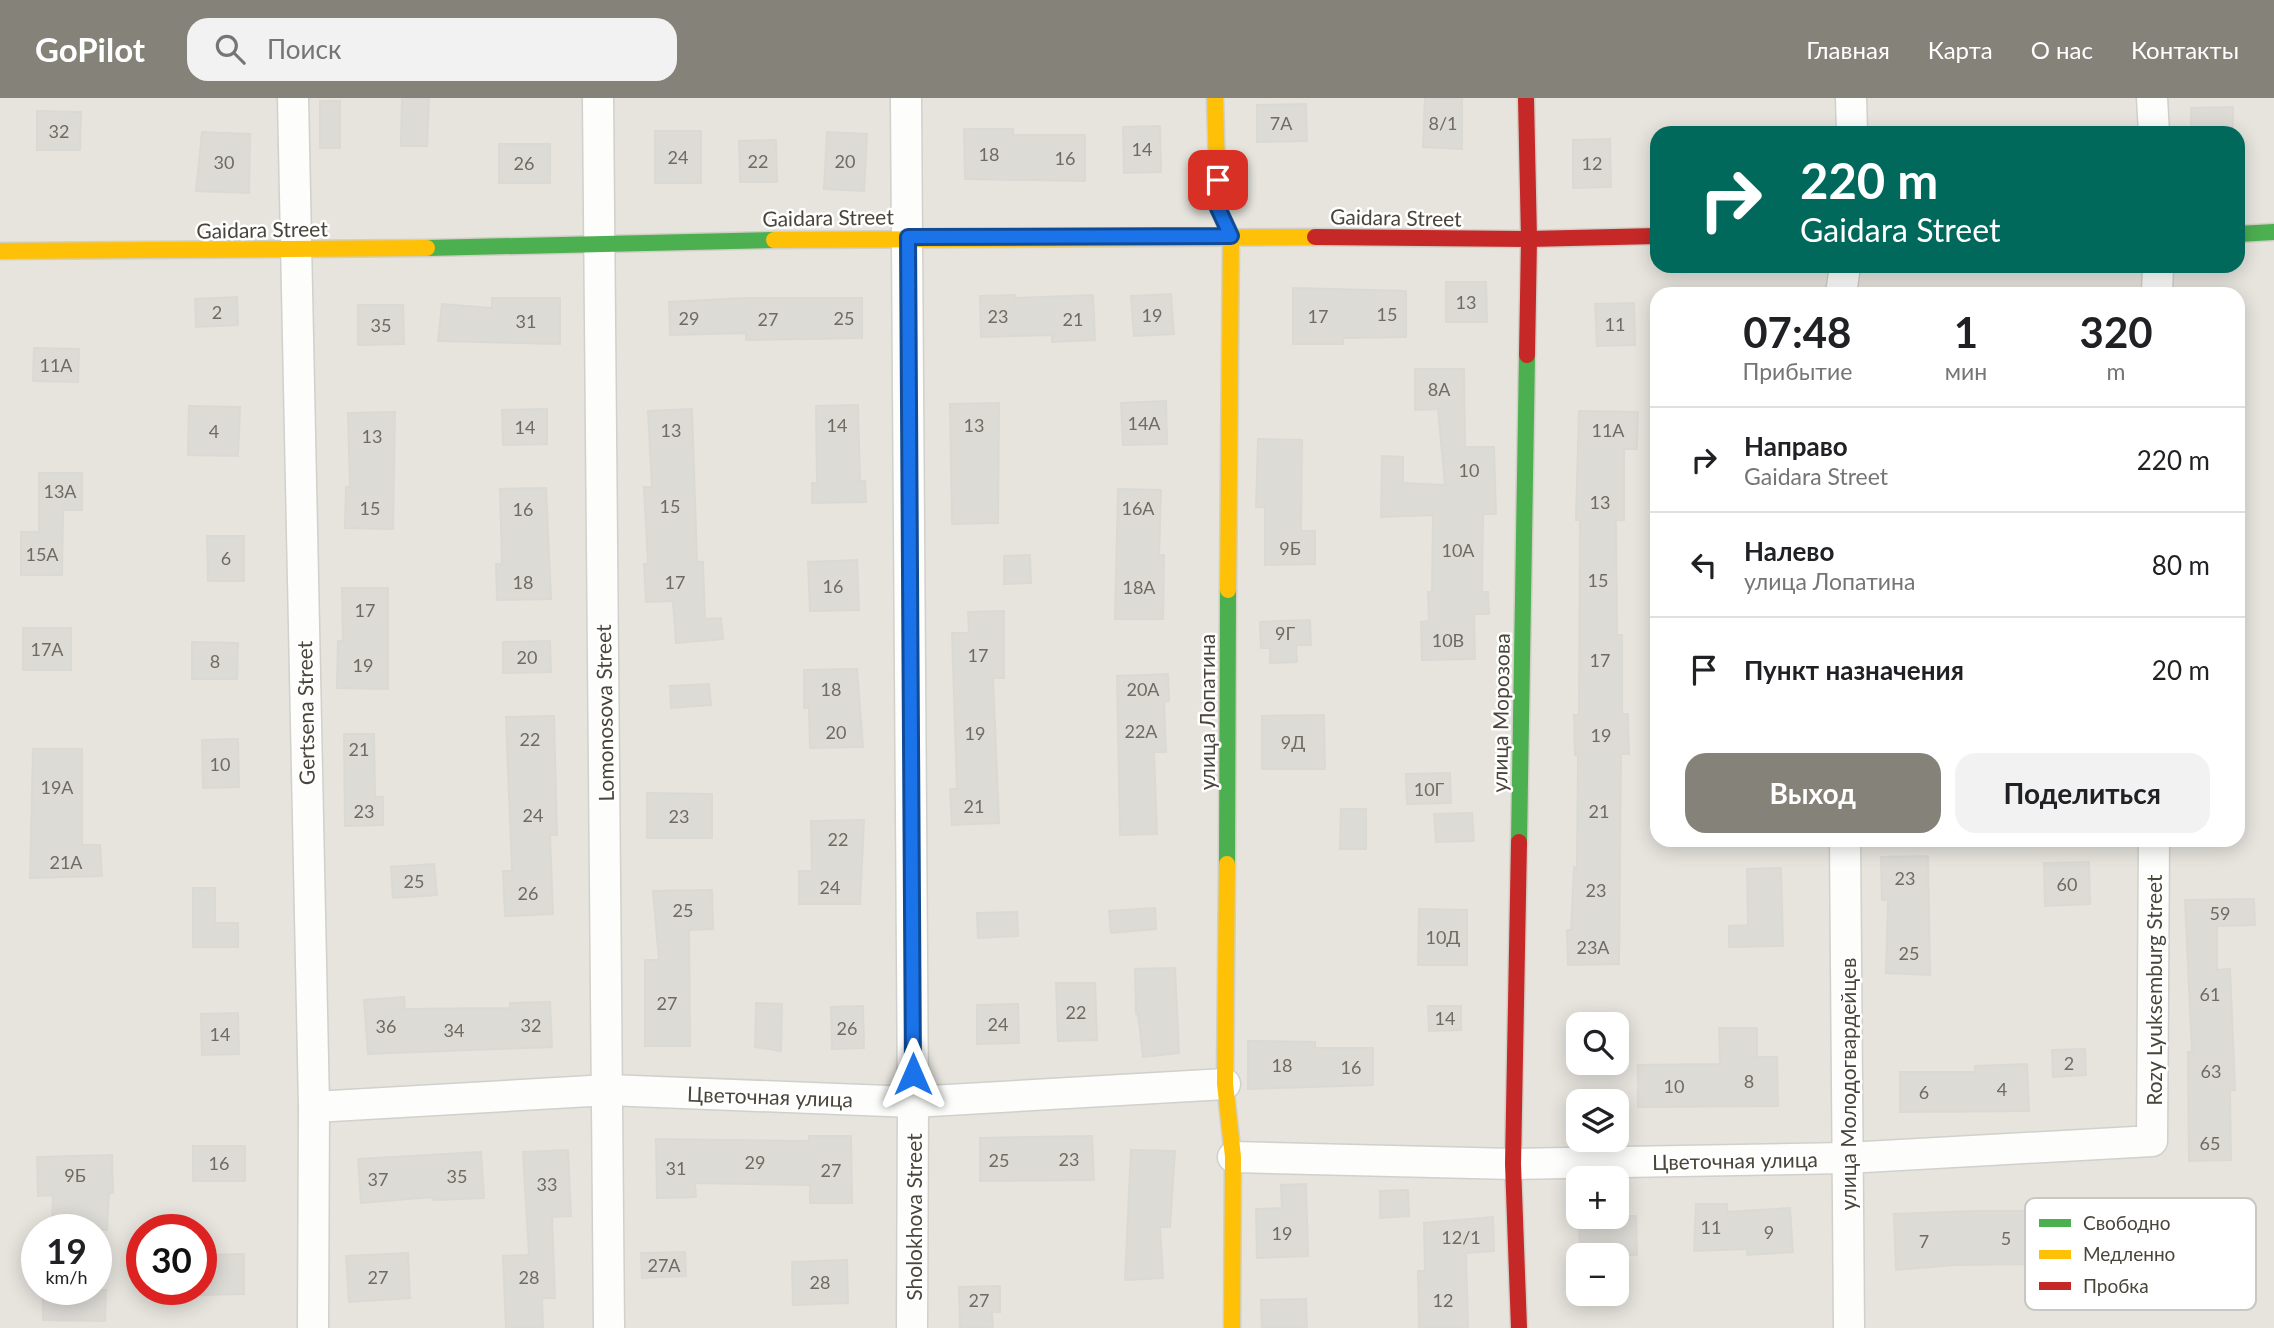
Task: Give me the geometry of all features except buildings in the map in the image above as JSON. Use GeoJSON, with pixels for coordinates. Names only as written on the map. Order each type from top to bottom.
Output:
{"type":"FeatureCollection","features":[{"type":"Feature","properties":{"kind":"street","name":"Gertsena Street"},"geometry":{"type":"LineString","coordinates":[[293,98],[314,1107],[313,1328]]}},
{"type":"Feature","properties":{"kind":"street","name":"Lomonosova Street"},"geometry":{"type":"LineString","coordinates":[[598,98],[609,1328]]}},
{"type":"Feature","properties":{"kind":"street","name":"Sholokhova Street"},"geometry":{"type":"LineString","coordinates":[[906,98],[914,1102],[912,1328]]}},
{"type":"Feature","properties":{"kind":"street","name":"улица Лопатина"},"geometry":{"type":"LineString","coordinates":[[1215,98],[1218,208],[1231,236],[1225,1084],[1233,1157],[1232,1328]]}},
{"type":"Feature","properties":{"kind":"street","name":"улица Морозова"},"geometry":{"type":"LineString","coordinates":[[1518,1328],[1513,1164],[1529,239],[1526,98]]}},
{"type":"Feature","properties":{"kind":"street"},"geometry":{"type":"LineString","coordinates":[[1851,98],[1852,126]]}},
{"type":"Feature","properties":{"kind":"street"},"geometry":{"type":"LineString","coordinates":[[2152,98],[2154,126]]}},
{"type":"Feature","properties":{"kind":"street"},"geometry":{"type":"LineString","coordinates":[[2245,234],[2274,232]]}},
{"type":"Feature","properties":{"kind":"street","name":"Gaidara Street"},"geometry":{"type":"LineString","coordinates":[[0,251],[295,251],[908,237],[1529,239],[1650,236]]}},
{"type":"Feature","properties":{"kind":"street","name":"улица Молодогвардейцев"},"geometry":{"type":"LineString","coordinates":[[1845,847],[1849,1328]]}},
{"type":"Feature","properties":{"kind":"street","name":"Rozy Lyuksemburg Street"},"geometry":{"type":"LineString","coordinates":[[2152,1141],[2154,847]]}},
{"type":"Feature","properties":{"kind":"street","name":"Цветочная улица"},"geometry":{"type":"LineString","coordinates":[[314,1107],[608,1090],[914,1102],[1225,1084]]}},
{"type":"Feature","properties":{"kind":"street","name":"Цветочная улица"},"geometry":{"type":"LineString","coordinates":[[1233,1157],[1513,1164],[1847,1158],[2152,1141]]}},
{"type":"Feature","properties":{"kind":"shaded area"},"geometry":{"type":"Polygon","coordinates":[[[0,98],[2274,98],[2274,1328],[0,1328],[0,98]]]}},
{"type":"Feature","properties":{"kind":"traffic: fast"},"geometry":{"type":"LineString","coordinates":[[2245,234],[2274,232]]}},
{"type":"Feature","properties":{"kind":"traffic: fast"},"geometry":{"type":"LineString","coordinates":[[427,248],[774,240]]}},
{"type":"Feature","properties":{"kind":"traffic: fast"},"geometry":{"type":"LineString","coordinates":[[1519,842],[1527,355]]}},
{"type":"Feature","properties":{"kind":"traffic: fast"},"geometry":{"type":"LineString","coordinates":[[1227,864],[1228,590]]}},
{"type":"Feature","properties":{"kind":"traffic: slow"},"geometry":{"type":"LineString","coordinates":[[1215,98],[1218,208],[1231,236],[1228,590]]}},
{"type":"Feature","properties":{"kind":"traffic: slow"},"geometry":{"type":"LineString","coordinates":[[774,240],[1315,237]]}},
{"type":"Feature","properties":{"kind":"traffic: slow"},"geometry":{"type":"LineString","coordinates":[[0,251],[427,248]]}},
{"type":"Feature","properties":{"kind":"traffic: slow"},"geometry":{"type":"LineString","coordinates":[[1227,864],[1225,1084],[1233,1157],[1232,1328]]}},
{"type":"Feature","properties":{"kind":"traffic: jam"},"geometry":{"type":"LineString","coordinates":[[1526,98],[1529,239],[1527,355]]}},
{"type":"Feature","properties":{"kind":"traffic: jam"},"geometry":{"type":"LineString","coordinates":[[1315,237],[1529,239],[1650,236]]}},
{"type":"Feature","properties":{"kind":"traffic: jam"},"geometry":{"type":"LineString","coordinates":[[1519,842],[1513,1164],[1519,1328]]}},
{"type":"Feature","properties":{"kind":"route"},"geometry":{"type":"LineString","coordinates":[[913,1074],[908,237],[1231,236],[1218,208],[1218,180]]}}]}
